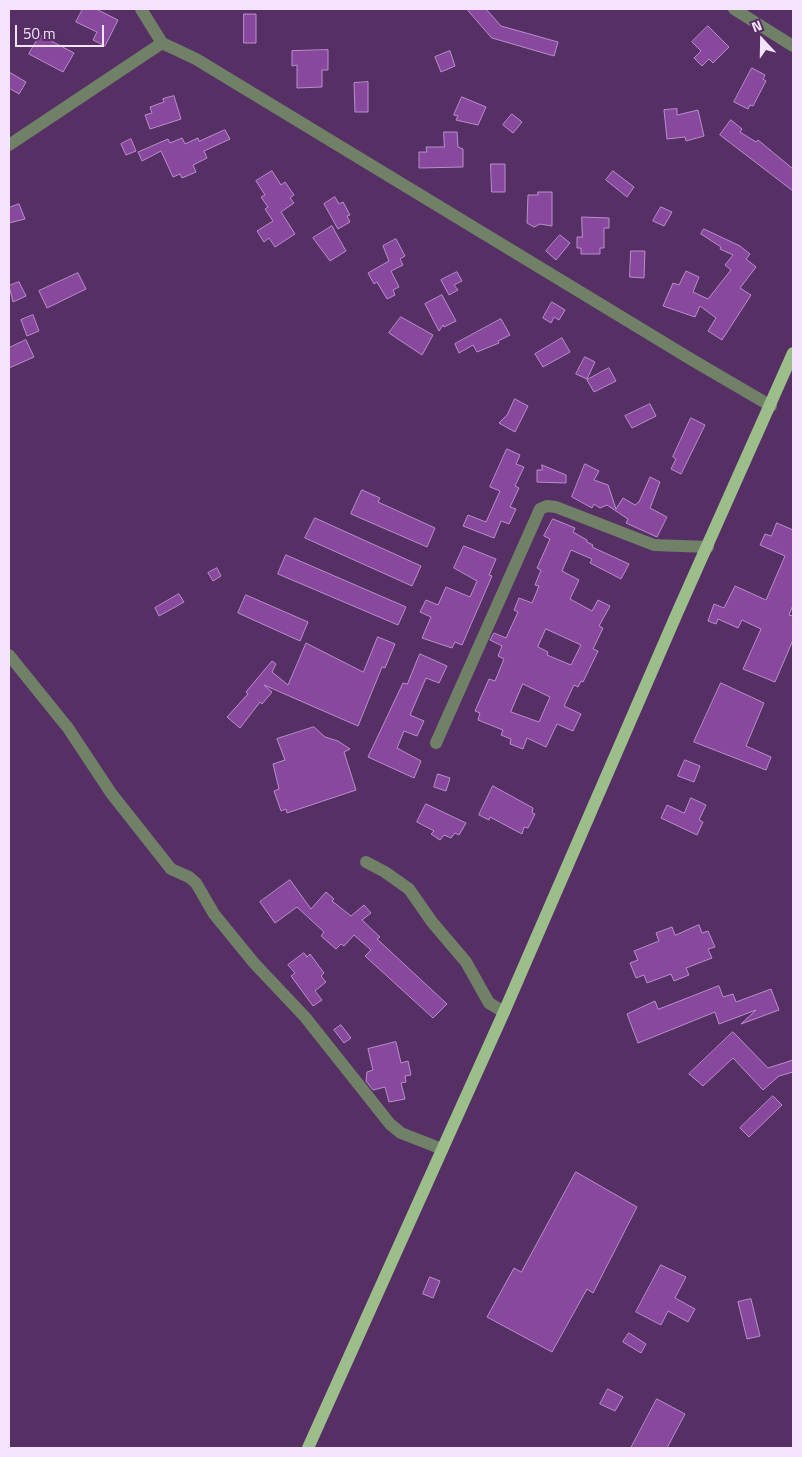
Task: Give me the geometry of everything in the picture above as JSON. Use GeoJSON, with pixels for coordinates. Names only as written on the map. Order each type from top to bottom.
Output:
{"type":"FeatureCollection","features":[{"type":"Feature","properties":{"kind":"main road"},"geometry":{"type":"LineString","coordinates":[[308,1448],[504,1012],[793,353]]}},
{"type":"Feature","properties":{"kind":"street"},"geometry":{"type":"LineString","coordinates":[[141,9],[162,43],[196,59],[771,406]]}},
{"type":"Feature","properties":{"kind":"street"},"geometry":{"type":"LineString","coordinates":[[734,9],[793,46]]}},
{"type":"Feature","properties":{"kind":"street"},"geometry":{"type":"LineString","coordinates":[[9,145],[162,43]]}},
{"type":"Feature","properties":{"kind":"street"},"geometry":{"type":"LineString","coordinates":[[436,743],[540,509],[547,506],[556,507],[654,545],[708,547]]}},
{"type":"Feature","properties":{"kind":"street"},"geometry":{"type":"LineString","coordinates":[[9,655],[68,728],[111,793],[171,869],[190,877],[196,883],[214,914],[254,963],[306,1016],[344,1069],[390,1124],[401,1132],[442,1149]]}},
{"type":"Feature","properties":{"kind":"street"},"geometry":{"type":"LineString","coordinates":[[366,862],[385,872],[409,889],[432,922],[466,962],[489,1003],[504,1012]]}},
{"type":"Feature","properties":{"kind":"building"},"geometry":{"type":"Polygon","coordinates":[[[83,9],[96,9],[118,20],[105,46],[93,40],[97,32],[76,22],[83,9]]]}},
{"type":"Feature","properties":{"kind":"building"},"geometry":{"type":"Polygon","coordinates":[[[467,9],[486,9],[501,26],[558,42],[554,56],[492,38],[467,9]]]}},
{"type":"Feature","properties":{"kind":"building"},"geometry":{"type":"Polygon","coordinates":[[[244,14],[256,14],[256,43],[244,43],[244,14]]]}},
{"type":"Feature","properties":{"kind":"building"},"geometry":{"type":"Polygon","coordinates":[[[708,26],[729,47],[713,63],[709,59],[702,66],[694,58],[701,51],[692,42],[708,26]]]}},
{"type":"Feature","properties":{"kind":"building"},"geometry":{"type":"Polygon","coordinates":[[[40,35],[74,53],[63,72],[29,54],[40,35]]]}},
{"type":"Feature","properties":{"kind":"building"},"geometry":{"type":"Polygon","coordinates":[[[328,50],[328,70],[322,70],[322,87],[297,88],[297,65],[292,66],[292,51],[328,50]]]}},
{"type":"Feature","properties":{"kind":"building"},"geometry":{"type":"Polygon","coordinates":[[[450,51],[455,66],[441,72],[435,57],[450,51]]]}},
{"type":"Feature","properties":{"kind":"building"},"geometry":{"type":"Polygon","coordinates":[[[752,68],[765,75],[763,79],[766,81],[753,106],[750,105],[748,109],[734,102],[752,68]]]}},
{"type":"Feature","properties":{"kind":"building"},"geometry":{"type":"Polygon","coordinates":[[[9,72],[26,82],[19,94],[9,88],[9,72]]]}},
{"type":"Feature","properties":{"kind":"building"},"geometry":{"type":"Polygon","coordinates":[[[368,82],[368,112],[355,112],[354,83],[368,82]]]}},
{"type":"Feature","properties":{"kind":"building"},"geometry":{"type":"Polygon","coordinates":[[[174,96],[181,119],[150,129],[145,115],[152,113],[150,107],[164,102],[163,99],[174,96]]]}},
{"type":"Feature","properties":{"kind":"building"},"geometry":{"type":"Polygon","coordinates":[[[462,97],[486,107],[478,125],[456,120],[458,116],[454,115],[462,97]]]}},
{"type":"Feature","properties":{"kind":"building"},"geometry":{"type":"Polygon","coordinates":[[[677,109],[677,115],[698,110],[704,136],[686,141],[685,137],[667,139],[664,110],[677,109]]]}},
{"type":"Feature","properties":{"kind":"building"},"geometry":{"type":"Polygon","coordinates":[[[512,114],[522,122],[513,133],[503,125],[512,114]]]}},
{"type":"Feature","properties":{"kind":"building"},"geometry":{"type":"Polygon","coordinates":[[[731,120],[742,129],[740,132],[756,142],[758,140],[793,169],[793,191],[720,135],[731,120]]]}},
{"type":"Feature","properties":{"kind":"building"},"geometry":{"type":"Polygon","coordinates":[[[225,130],[230,139],[204,151],[207,158],[193,165],[196,172],[182,178],[180,174],[173,177],[161,151],[142,161],[138,152],[168,139],[170,143],[182,138],[185,144],[198,138],[199,141],[225,130]]]}},
{"type":"Feature","properties":{"kind":"building"},"geometry":{"type":"Polygon","coordinates":[[[444,132],[457,132],[458,147],[463,149],[463,167],[419,168],[419,152],[427,152],[426,147],[444,147],[444,132]]]}},
{"type":"Feature","properties":{"kind":"building"},"geometry":{"type":"Polygon","coordinates":[[[131,139],[136,151],[126,155],[121,144],[131,139]]]}},
{"type":"Feature","properties":{"kind":"building"},"geometry":{"type":"Polygon","coordinates":[[[491,164],[505,164],[505,192],[492,192],[491,164]]]}},
{"type":"Feature","properties":{"kind":"building"},"geometry":{"type":"Polygon","coordinates":[[[272,171],[281,185],[285,182],[294,195],[290,198],[294,203],[281,212],[295,234],[275,247],[269,238],[264,242],[257,231],[273,221],[265,209],[268,207],[261,197],[265,195],[256,181],[272,171]]]}},
{"type":"Feature","properties":{"kind":"building"},"geometry":{"type":"Polygon","coordinates":[[[613,171],[634,187],[627,197],[606,180],[613,171]]]}},
{"type":"Feature","properties":{"kind":"building"},"geometry":{"type":"Polygon","coordinates":[[[538,192],[552,192],[552,226],[540,224],[534,227],[527,223],[528,195],[538,195],[538,192]]]}},
{"type":"Feature","properties":{"kind":"building"},"geometry":{"type":"Polygon","coordinates":[[[335,197],[339,204],[343,202],[350,215],[347,216],[350,222],[338,229],[324,204],[335,197]]]}},
{"type":"Feature","properties":{"kind":"building"},"geometry":{"type":"Polygon","coordinates":[[[19,204],[25,219],[9,223],[9,208],[19,204]]]}},
{"type":"Feature","properties":{"kind":"building"},"geometry":{"type":"Polygon","coordinates":[[[661,207],[672,212],[664,226],[653,221],[661,207]]]}},
{"type":"Feature","properties":{"kind":"building"},"geometry":{"type":"Polygon","coordinates":[[[582,217],[609,218],[609,228],[604,228],[604,248],[600,248],[600,254],[581,254],[581,248],[577,248],[577,237],[582,237],[582,217]]]}},
{"type":"Feature","properties":{"kind":"building"},"geometry":{"type":"Polygon","coordinates":[[[332,226],[346,251],[330,261],[313,238],[332,226]]]}},
{"type":"Feature","properties":{"kind":"building"},"geometry":{"type":"Polygon","coordinates":[[[704,229],[740,246],[750,254],[746,259],[756,267],[740,288],[751,295],[722,340],[708,331],[716,318],[700,306],[695,317],[663,306],[673,283],[679,285],[686,271],[699,277],[693,292],[708,299],[731,270],[725,265],[733,255],[720,249],[721,247],[701,234],[704,229]]]}},
{"type":"Feature","properties":{"kind":"building"},"geometry":{"type":"Polygon","coordinates":[[[560,235],[570,243],[556,260],[546,251],[560,235]]]}},
{"type":"Feature","properties":{"kind":"building"},"geometry":{"type":"Polygon","coordinates":[[[396,239],[405,256],[400,259],[403,265],[391,271],[399,287],[393,290],[395,295],[387,299],[377,282],[374,284],[368,273],[389,261],[383,246],[396,239]]]}},
{"type":"Feature","properties":{"kind":"building"},"geometry":{"type":"Polygon","coordinates":[[[631,251],[645,251],[644,278],[630,277],[631,251]]]}},
{"type":"Feature","properties":{"kind":"building"},"geometry":{"type":"Polygon","coordinates":[[[457,272],[462,281],[454,285],[458,290],[449,295],[441,280],[457,272]]]}},
{"type":"Feature","properties":{"kind":"building"},"geometry":{"type":"Polygon","coordinates":[[[78,273],[86,289],[47,308],[39,291],[78,273]]]}},
{"type":"Feature","properties":{"kind":"building"},"geometry":{"type":"Polygon","coordinates":[[[19,282],[26,296],[13,302],[9,286],[19,282]]]}},
{"type":"Feature","properties":{"kind":"building"},"geometry":{"type":"Polygon","coordinates":[[[442,295],[456,321],[444,327],[443,325],[439,331],[425,304],[442,295]]]}},
{"type":"Feature","properties":{"kind":"building"},"geometry":{"type":"Polygon","coordinates":[[[552,302],[565,310],[559,320],[554,317],[551,323],[543,318],[552,302]]]}},
{"type":"Feature","properties":{"kind":"building"},"geometry":{"type":"Polygon","coordinates":[[[33,315],[39,331],[27,336],[21,320],[33,315]]]}},
{"type":"Feature","properties":{"kind":"building"},"geometry":{"type":"Polygon","coordinates":[[[401,317],[433,335],[422,355],[389,333],[401,317]]]}},
{"type":"Feature","properties":{"kind":"building"},"geometry":{"type":"Polygon","coordinates":[[[501,319],[510,335],[498,341],[499,343],[477,352],[473,345],[459,353],[455,344],[501,319]]]}},
{"type":"Feature","properties":{"kind":"building"},"geometry":{"type":"Polygon","coordinates":[[[562,338],[570,352],[543,367],[535,354],[562,338]]]}},
{"type":"Feature","properties":{"kind":"building"},"geometry":{"type":"Polygon","coordinates":[[[26,340],[34,357],[9,368],[9,348],[26,340]]]}},
{"type":"Feature","properties":{"kind":"building"},"geometry":{"type":"Polygon","coordinates":[[[585,357],[595,362],[587,379],[576,374],[585,357]]]}},
{"type":"Feature","properties":{"kind":"building"},"geometry":{"type":"Polygon","coordinates":[[[609,368],[616,381],[594,392],[587,380],[609,368]]]}},
{"type":"Feature","properties":{"kind":"building"},"geometry":{"type":"Polygon","coordinates":[[[515,399],[528,406],[515,432],[499,423],[507,415],[515,399]]]}},
{"type":"Feature","properties":{"kind":"building"},"geometry":{"type":"Polygon","coordinates":[[[650,404],[656,416],[632,428],[625,416],[650,404]]]}},
{"type":"Feature","properties":{"kind":"building"},"geometry":{"type":"Polygon","coordinates":[[[691,418],[705,425],[681,474],[671,469],[676,459],[673,457],[691,418]]]}},
{"type":"Feature","properties":{"kind":"building"},"geometry":{"type":"Polygon","coordinates":[[[507,449],[520,455],[516,464],[524,467],[515,486],[519,488],[510,507],[516,509],[509,524],[501,521],[494,538],[463,526],[468,515],[486,522],[500,491],[490,487],[507,449]]]}},
{"type":"Feature","properties":{"kind":"building"},"geometry":{"type":"Polygon","coordinates":[[[585,464],[599,471],[594,480],[608,485],[616,509],[623,498],[635,505],[639,502],[650,477],[660,482],[650,508],[667,517],[657,537],[626,523],[628,519],[607,505],[600,508],[594,504],[592,508],[572,497],[585,464]]]}},
{"type":"Feature","properties":{"kind":"building"},"geometry":{"type":"Polygon","coordinates":[[[542,465],[566,475],[566,483],[537,482],[537,470],[542,470],[542,465]]]}},
{"type":"Feature","properties":{"kind":"building"},"geometry":{"type":"Polygon","coordinates":[[[362,490],[380,498],[378,502],[435,528],[427,547],[351,514],[362,490]]]}},
{"type":"Feature","properties":{"kind":"building"},"geometry":{"type":"Polygon","coordinates":[[[315,518],[421,566],[412,586],[305,538],[315,518]]]}},
{"type":"Feature","properties":{"kind":"building"},"geometry":{"type":"Polygon","coordinates":[[[553,519],[575,528],[573,532],[587,540],[587,542],[593,545],[592,547],[629,564],[621,579],[590,563],[592,559],[571,550],[562,571],[579,580],[570,599],[592,611],[598,600],[610,606],[599,626],[603,628],[593,649],[598,651],[583,682],[581,681],[578,687],[574,685],[564,706],[581,714],[573,731],[557,724],[546,747],[527,738],[523,749],[510,744],[511,739],[501,735],[503,730],[478,720],[480,713],[475,711],[489,679],[495,681],[504,659],[498,656],[502,646],[490,640],[494,633],[506,638],[518,612],[514,610],[519,598],[532,603],[539,586],[535,585],[541,570],[537,568],[550,539],[544,536],[553,519]],[[546,629],[538,647],[548,652],[547,655],[571,665],[581,645],[546,629]],[[523,684],[511,712],[539,722],[550,697],[523,684]]]}},
{"type":"Feature","properties":{"kind":"building"},"geometry":{"type":"Polygon","coordinates":[[[777,523],[793,530],[793,605],[789,615],[793,616],[793,640],[775,682],[743,669],[761,629],[742,620],[738,628],[718,619],[716,624],[708,621],[714,604],[724,608],[735,586],[766,600],[785,556],[760,545],[765,534],[771,536],[777,523]]]}},
{"type":"Feature","properties":{"kind":"building"},"geometry":{"type":"Polygon","coordinates":[[[464,546],[496,559],[489,575],[492,576],[462,645],[455,642],[452,648],[422,638],[431,617],[420,612],[426,600],[438,605],[446,587],[470,597],[477,581],[454,568],[464,546]]]}},
{"type":"Feature","properties":{"kind":"building"},"geometry":{"type":"Polygon","coordinates":[[[286,555],[406,607],[398,625],[278,574],[286,555]]]}},
{"type":"Feature","properties":{"kind":"building"},"geometry":{"type":"Polygon","coordinates":[[[217,568],[221,576],[213,581],[208,573],[217,568]]]}},
{"type":"Feature","properties":{"kind":"building"},"geometry":{"type":"Polygon","coordinates":[[[179,594],[184,602],[159,616],[155,608],[179,594]]]}},
{"type":"Feature","properties":{"kind":"building"},"geometry":{"type":"Polygon","coordinates":[[[246,595],[308,622],[300,641],[238,613],[246,595]]]}},
{"type":"Feature","properties":{"kind":"building"},"geometry":{"type":"Polygon","coordinates":[[[378,637],[395,644],[385,668],[382,667],[358,726],[264,685],[272,692],[262,704],[260,702],[240,728],[227,717],[248,694],[246,692],[272,661],[276,664],[272,672],[288,685],[306,643],[363,672],[378,637]]]}},
{"type":"Feature","properties":{"kind":"building"},"geometry":{"type":"Polygon","coordinates":[[[420,654],[447,666],[439,683],[426,678],[410,715],[424,721],[417,736],[404,731],[397,748],[421,761],[414,778],[368,757],[403,683],[407,684],[420,654]]]}},
{"type":"Feature","properties":{"kind":"building"},"geometry":{"type":"Polygon","coordinates":[[[721,683],[764,703],[746,746],[771,757],[766,770],[694,742],[721,683]]]}},
{"type":"Feature","properties":{"kind":"building"},"geometry":{"type":"Polygon","coordinates":[[[314,727],[325,737],[338,741],[350,749],[344,752],[356,790],[287,813],[286,809],[281,811],[274,791],[279,789],[273,764],[285,760],[277,739],[314,727]]]}},
{"type":"Feature","properties":{"kind":"building"},"geometry":{"type":"Polygon","coordinates":[[[685,760],[700,766],[694,782],[678,776],[685,760]]]}},
{"type":"Feature","properties":{"kind":"building"},"geometry":{"type":"Polygon","coordinates":[[[438,774],[450,778],[446,791],[434,787],[438,774]]]}},
{"type":"Feature","properties":{"kind":"building"},"geometry":{"type":"Polygon","coordinates":[[[493,786],[533,808],[532,813],[535,814],[528,828],[524,827],[522,834],[490,817],[489,820],[479,815],[493,786]]]}},
{"type":"Feature","properties":{"kind":"building"},"geometry":{"type":"Polygon","coordinates":[[[691,798],[706,805],[699,820],[703,822],[697,835],[661,818],[667,805],[684,813],[691,798]]]}},
{"type":"Feature","properties":{"kind":"building"},"geometry":{"type":"Polygon","coordinates":[[[426,804],[466,823],[459,835],[455,833],[451,838],[444,835],[440,840],[431,834],[434,831],[417,822],[426,804]]]}},
{"type":"Feature","properties":{"kind":"building"},"geometry":{"type":"Polygon","coordinates":[[[290,880],[311,909],[326,892],[334,899],[332,901],[351,916],[364,905],[371,913],[362,920],[380,937],[377,939],[447,1004],[433,1018],[365,956],[371,950],[354,935],[344,946],[341,944],[336,949],[321,936],[324,932],[297,907],[275,923],[260,902],[290,880]]]}},
{"type":"Feature","properties":{"kind":"building"},"geometry":{"type":"Polygon","coordinates":[[[699,925],[702,933],[708,931],[715,947],[708,949],[712,958],[686,968],[689,975],[674,981],[671,974],[647,983],[644,975],[636,978],[630,963],[638,960],[634,951],[659,941],[656,933],[672,927],[675,935],[699,925]]]}},
{"type":"Feature","properties":{"kind":"building"},"geometry":{"type":"Polygon","coordinates":[[[304,953],[307,957],[310,954],[324,973],[321,976],[326,982],[315,991],[322,1000],[313,1006],[291,976],[295,973],[288,965],[304,953]]]}},
{"type":"Feature","properties":{"kind":"building"},"geometry":{"type":"Polygon","coordinates":[[[719,986],[723,997],[733,994],[736,1002],[771,989],[779,1010],[741,1024],[756,1010],[719,1024],[715,1012],[638,1043],[627,1014],[655,1001],[658,1009],[719,986]]]}},
{"type":"Feature","properties":{"kind":"building"},"geometry":{"type":"Polygon","coordinates":[[[341,1025],[351,1038],[344,1043],[334,1030],[341,1025]]]}},
{"type":"Feature","properties":{"kind":"building"},"geometry":{"type":"Polygon","coordinates":[[[733,1032],[768,1068],[793,1060],[793,1072],[779,1076],[763,1090],[733,1058],[703,1086],[689,1074],[733,1032]]]}},
{"type":"Feature","properties":{"kind":"building"},"geometry":{"type":"Polygon","coordinates":[[[396,1042],[401,1063],[408,1061],[411,1075],[405,1076],[406,1082],[401,1083],[405,1099],[389,1102],[385,1087],[373,1090],[366,1081],[367,1072],[373,1070],[368,1049],[396,1042]]]}},
{"type":"Feature","properties":{"kind":"building"},"geometry":{"type":"Polygon","coordinates":[[[773,1096],[782,1105],[749,1137],[740,1128],[773,1096]]]}},
{"type":"Feature","properties":{"kind":"building"},"geometry":{"type":"Polygon","coordinates":[[[576,1172],[637,1207],[593,1293],[587,1289],[552,1352],[487,1317],[514,1268],[521,1272],[576,1172]]]}},
{"type":"Feature","properties":{"kind":"building"},"geometry":{"type":"Polygon","coordinates":[[[661,1265],[686,1277],[675,1298],[695,1309],[688,1322],[668,1311],[661,1325],[636,1312],[661,1265]]]}},
{"type":"Feature","properties":{"kind":"building"},"geometry":{"type":"Polygon","coordinates":[[[430,1277],[440,1281],[433,1298],[423,1294],[430,1277]]]}},
{"type":"Feature","properties":{"kind":"building"},"geometry":{"type":"Polygon","coordinates":[[[751,1299],[760,1336],[747,1339],[738,1302],[751,1299]]]}},
{"type":"Feature","properties":{"kind":"building"},"geometry":{"type":"Polygon","coordinates":[[[629,1333],[646,1344],[641,1353],[623,1342],[629,1333]]]}},
{"type":"Feature","properties":{"kind":"building"},"geometry":{"type":"Polygon","coordinates":[[[608,1389],[623,1397],[615,1411],[600,1404],[608,1389]]]}},
{"type":"Feature","properties":{"kind":"building"},"geometry":{"type":"Polygon","coordinates":[[[657,1399],[685,1414],[667,1448],[631,1448],[657,1399]]]}}]}
